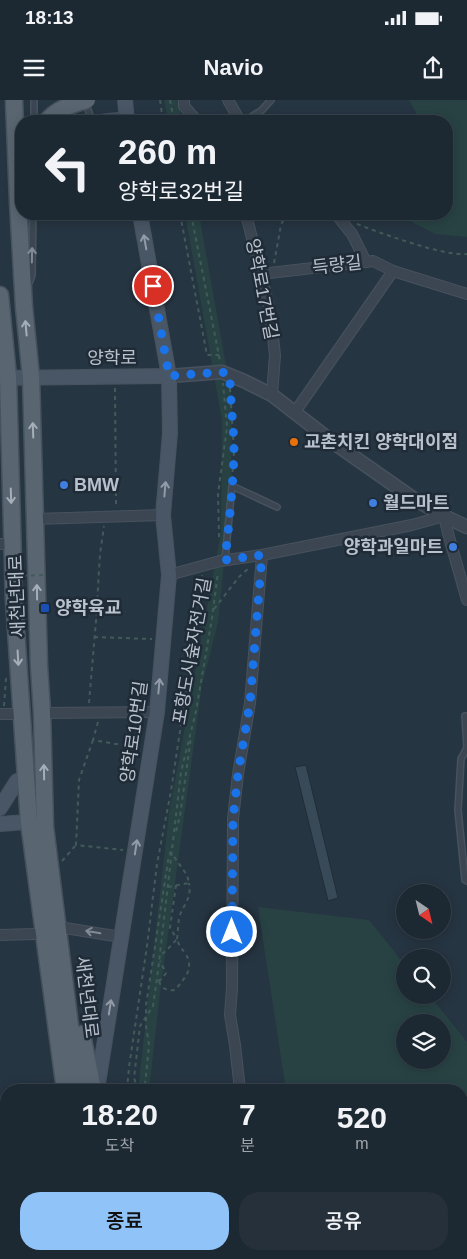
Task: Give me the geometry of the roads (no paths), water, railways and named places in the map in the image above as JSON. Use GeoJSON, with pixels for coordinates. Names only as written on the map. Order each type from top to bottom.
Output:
{"type":"FeatureCollection","features":[{"type":"Feature","properties":{"kind":"main road"},"geometry":{"type":"LineString","coordinates":[[53,115],[69,105],[86,100]]}},
{"type":"Feature","properties":{"kind":"main road"},"geometry":{"type":"LineString","coordinates":[[125,100],[127,115]]}},
{"type":"Feature","properties":{"kind":"main road","name":"새천년대로"},"geometry":{"type":"LineString","coordinates":[[10,101],[15,164]]}},
{"type":"Feature","properties":{"kind":"main road","name":"새천년대로"},"geometry":{"type":"LineString","coordinates":[[19,220],[31,377],[42,714],[35,823]]}},
{"type":"Feature","properties":{"kind":"main road"},"geometry":{"type":"LineString","coordinates":[[24,295],[24,265],[28,220]]}},
{"type":"Feature","properties":{"kind":"main road","name":"양학로10번길"},"geometry":{"type":"LineString","coordinates":[[98,1084],[157,712],[169,574],[163,514],[170,433],[169,376],[141,220]]}},
{"type":"Feature","properties":{"kind":"main road","name":"새천년대로"},"geometry":{"type":"LineString","coordinates":[[0,295],[4,377],[6,544],[14,600],[22,714],[65,1037],[77,1084]]}},
{"type":"Feature","properties":{"kind":"main road","name":"양학로"},"geometry":{"type":"LineString","coordinates":[[4,377],[169,376]]}},
{"type":"Feature","properties":{"kind":"main road"},"geometry":{"type":"LineString","coordinates":[[19,680],[7,714],[17,781],[35,823],[54,840],[70,967],[91,1084]]}},
{"type":"Feature","properties":{"kind":"main road"},"geometry":{"type":"LineString","coordinates":[[0,808],[17,781]]}},
{"type":"Feature","properties":{"kind":"main road"},"geometry":{"type":"LineString","coordinates":[[0,824],[35,823]]}},
{"type":"Feature","properties":{"kind":"main road"},"geometry":{"type":"LineString","coordinates":[[35,823],[24,854],[57,1084]]}},
{"type":"Feature","properties":{"kind":"main road","name":"새천년대로"},"geometry":{"type":"LineString","coordinates":[[65,1037],[65,1084]]}},
{"type":"Feature","properties":{"kind":"street"},"geometry":{"type":"LineString","coordinates":[[184,100],[184,106],[192,115]]}},
{"type":"Feature","properties":{"kind":"street"},"geometry":{"type":"LineString","coordinates":[[228,100],[237,115]]}},
{"type":"Feature","properties":{"kind":"street","name":"양학로17번길"},"geometry":{"type":"LineString","coordinates":[[248,220],[270,311],[275,355],[272,395]]}},
{"type":"Feature","properties":{"kind":"street"},"geometry":{"type":"LineString","coordinates":[[341,220],[352,234],[366,262]]}},
{"type":"Feature","properties":{"kind":"street","name":"득량길"},"geometry":{"type":"LineString","coordinates":[[261,274],[373,261],[393,271],[467,294]]}},
{"type":"Feature","properties":{"kind":"street"},"geometry":{"type":"LineString","coordinates":[[295,412],[393,271]]}},
{"type":"Feature","properties":{"kind":"street","name":"양학로"},"geometry":{"type":"LineString","coordinates":[[169,376],[226,374],[272,395],[334,443],[414,499],[467,527]]}},
{"type":"Feature","properties":{"kind":"street"},"geometry":{"type":"LineString","coordinates":[[35,519],[163,514]]}},
{"type":"Feature","properties":{"kind":"street"},"geometry":{"type":"LineString","coordinates":[[169,574],[222,560],[262,555],[412,525],[444,516],[465,586],[467,600]]}},
{"type":"Feature","properties":{"kind":"street"},"geometry":{"type":"LineString","coordinates":[[239,1084],[230,1015],[233,819],[238,774],[250,703],[262,555]]}},
{"type":"Feature","properties":{"kind":"street"},"geometry":{"type":"LineString","coordinates":[[42,714],[157,712]]}},
{"type":"Feature","properties":{"kind":"street"},"geometry":{"type":"LineString","coordinates":[[65,928],[121,937]]}},
{"type":"Feature","properties":{"kind":"street"},"geometry":{"type":"LineString","coordinates":[[0,935],[35,934]]}},
{"type":"Feature","properties":{"kind":"lane"},"geometry":{"type":"LineString","coordinates":[[34,100],[34,115]]}},
{"type":"Feature","properties":{"kind":"lane"},"geometry":{"type":"LineString","coordinates":[[86,100],[90,115]]}},
{"type":"Feature","properties":{"kind":"lane"},"geometry":{"type":"LineString","coordinates":[[254,115],[271,100]]}},
{"type":"Feature","properties":{"kind":"lane"},"geometry":{"type":"LineString","coordinates":[[24,295],[32,275],[33,220]]}},
{"type":"Feature","properties":{"kind":"lane"},"geometry":{"type":"LineString","coordinates":[[222,560],[232,486],[277,507]]}},
{"type":"Feature","properties":{"kind":"lane"},"geometry":{"type":"LineString","coordinates":[[467,716],[465,716],[467,748],[461,759],[458,810],[465,880],[467,881]]}},
{"type":"Feature","properties":{"kind":"place","name":"교촌치킨 양학대이점"},"geometry":{"type":"Point","coordinates":[294,442]}},
{"type":"Feature","properties":{"kind":"place","name":"BMW"},"geometry":{"type":"Point","coordinates":[64,485]}},
{"type":"Feature","properties":{"kind":"place","name":"월드마트"},"geometry":{"type":"Point","coordinates":[373,503]}},
{"type":"Feature","properties":{"kind":"place","name":"양학과일마트"},"geometry":{"type":"Point","coordinates":[453,547]}},
{"type":"Feature","properties":{"kind":"place","name":"양학육교"},"geometry":{"type":"Point","coordinates":[45,608]}}]}
